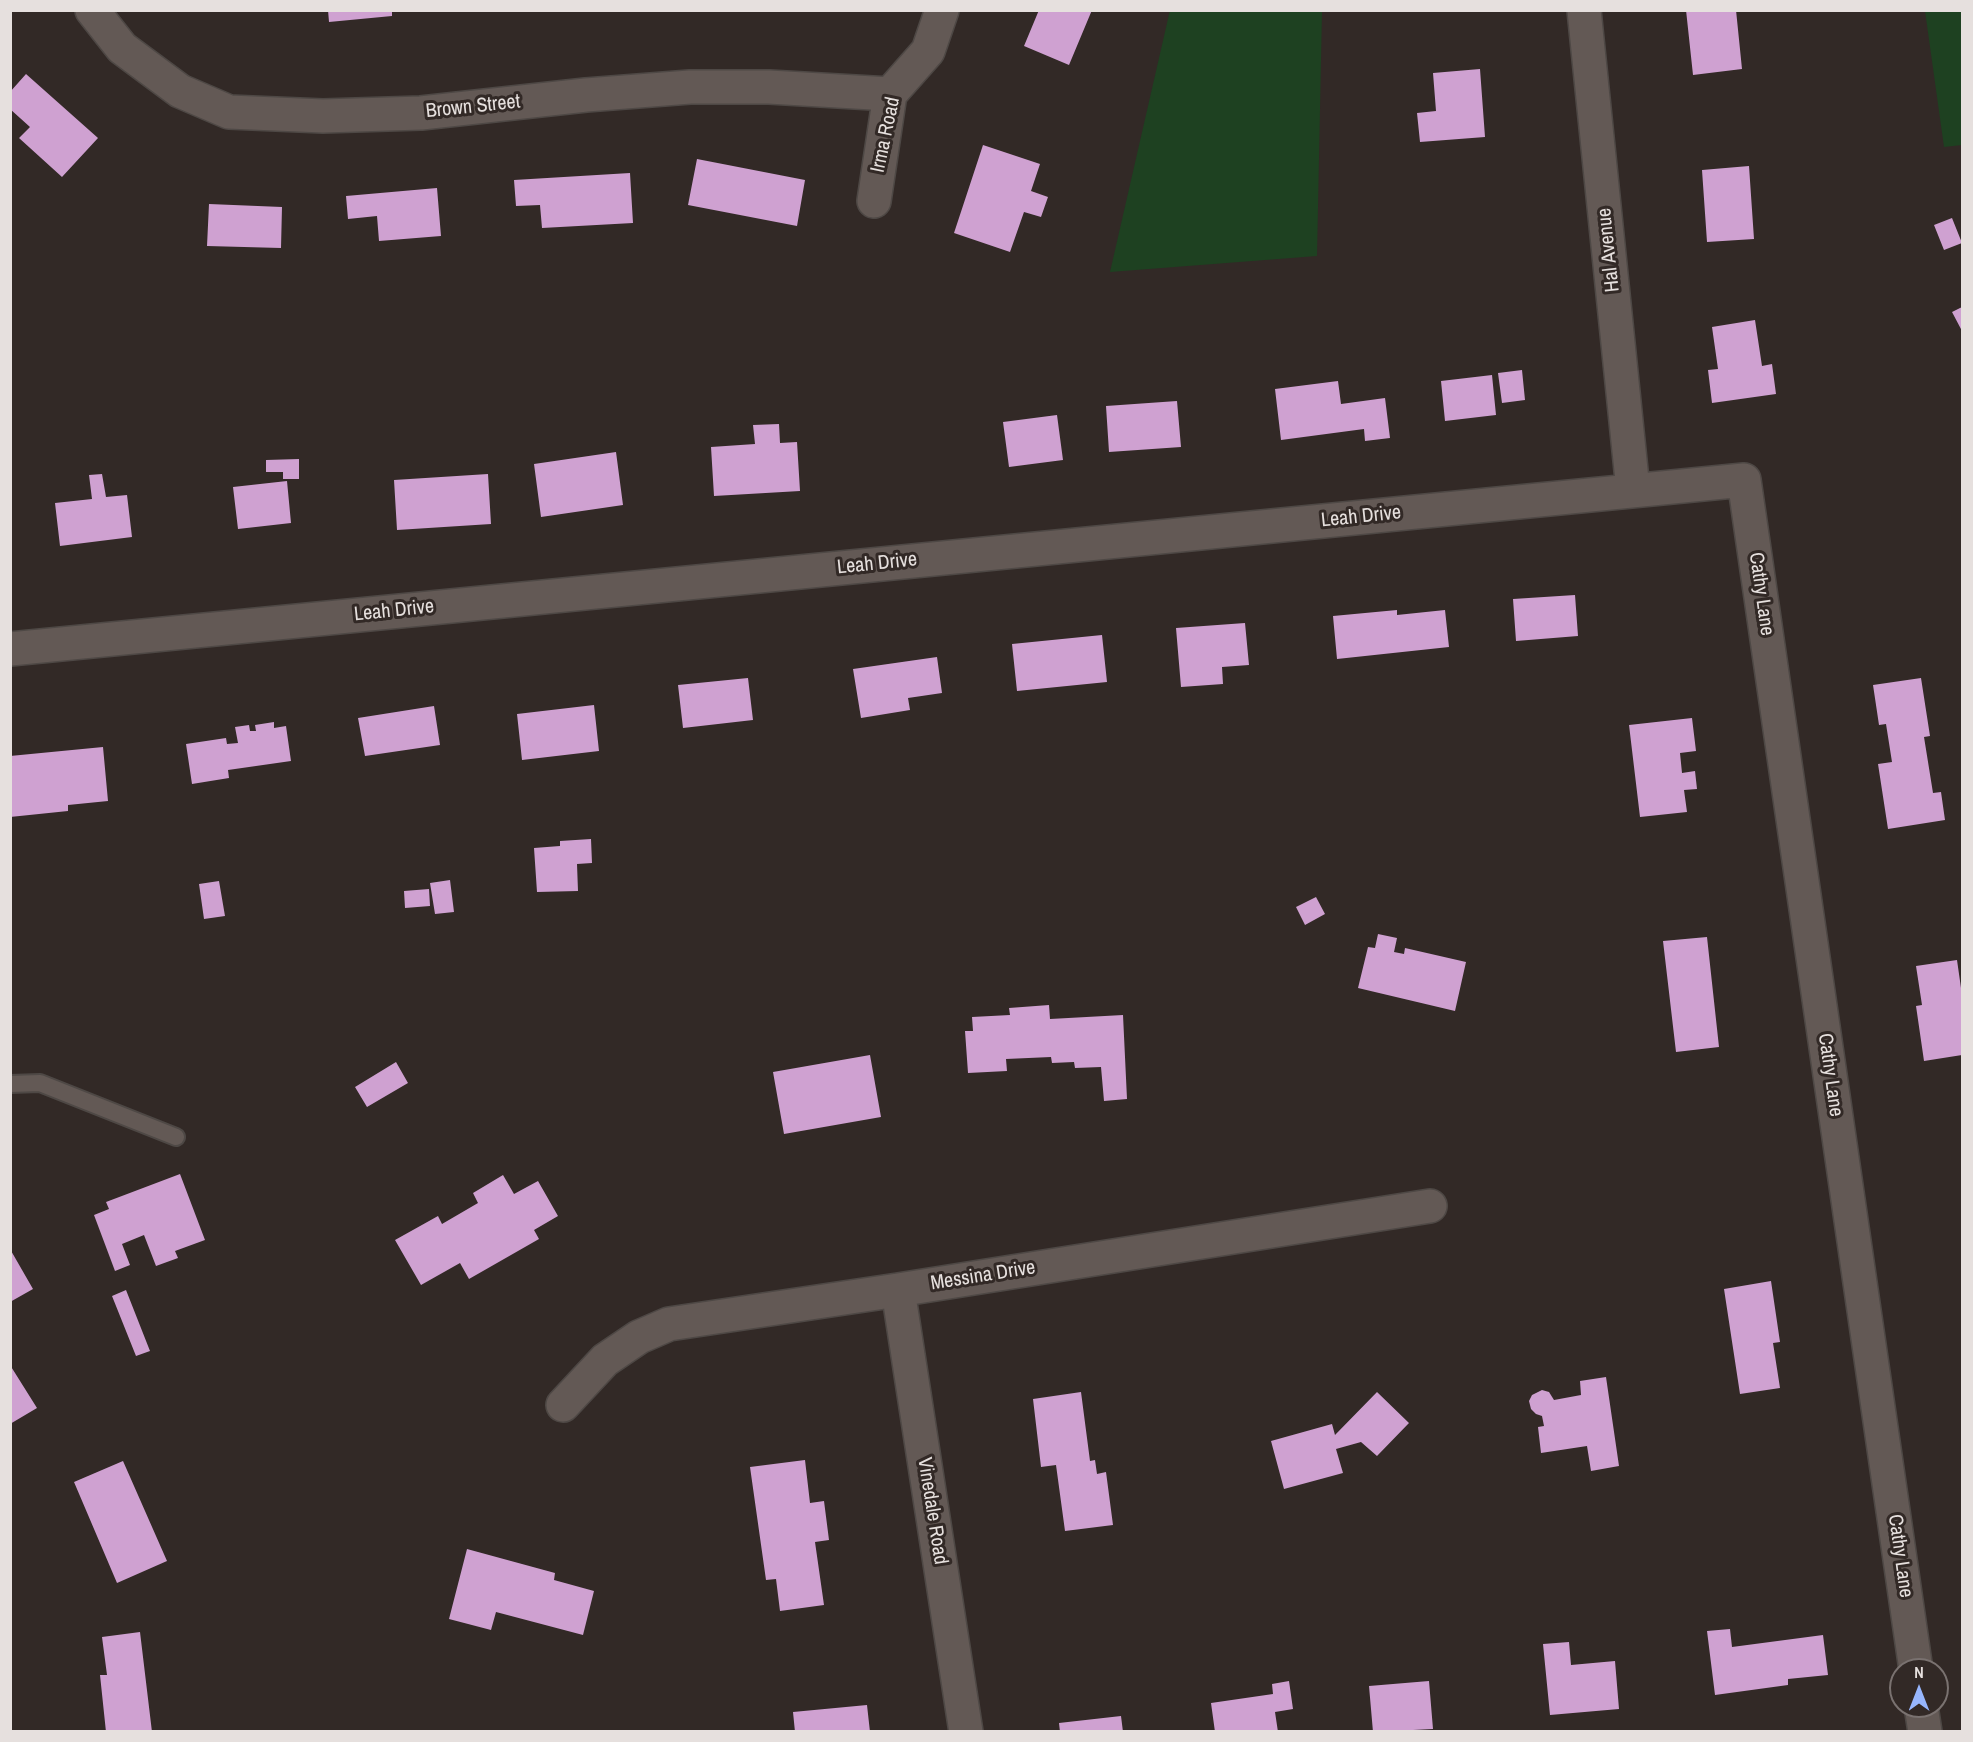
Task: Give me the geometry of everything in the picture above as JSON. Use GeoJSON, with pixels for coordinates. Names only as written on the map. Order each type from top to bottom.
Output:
{"type":"FeatureCollection","features":[{"type":"Feature","properties":{"kind":"street","name":"Brown Street"},"geometry":{"type":"LineString","coordinates":[[92,10],[123,48],[180,91],[229,112],[323,116],[421,113],[586,95],[690,87],[769,87],[890,94]]}},
{"type":"Feature","properties":{"kind":"street","name":"Irma Road"},"geometry":{"type":"LineString","coordinates":[[874,201],[890,94],[928,51],[942,10]]}},
{"type":"Feature","properties":{"kind":"street","name":"Hal Avenue"},"geometry":{"type":"LineString","coordinates":[[1584,10],[1633,490]]}},
{"type":"Feature","properties":{"kind":"street","name":"Leah Drive"},"geometry":{"type":"LineString","coordinates":[[10,649],[1744,480]]}},
{"type":"Feature","properties":{"kind":"street","name":"Cathy Lane"},"geometry":{"type":"LineString","coordinates":[[1744,480],[1914,1658]]}},
{"type":"Feature","properties":{"kind":"street","name":"Messina Drive"},"geometry":{"type":"LineString","coordinates":[[563,1405],[605,1360],[639,1337],[669,1324],[1430,1206]]}},
{"type":"Feature","properties":{"kind":"street","name":"Vinedale Road"},"geometry":{"type":"LineString","coordinates":[[898,1290],[966,1731]]}},
{"type":"Feature","properties":{"kind":"lane"},"geometry":{"type":"LineString","coordinates":[[10,1084],[40,1083],[176,1137]]}},
{"type":"Feature","properties":{"kind":"green space"},"geometry":{"type":"Polygon","coordinates":[[[1170,10],[1322,11],[1317,256],[1110,272],[1170,10]]]}},
{"type":"Feature","properties":{"kind":"green space"},"geometry":{"type":"Polygon","coordinates":[[[1925,11],[1962,11],[1962,145],[1944,147],[1925,11]]]}},
{"type":"Feature","properties":{"kind":"building"},"geometry":{"type":"Polygon","coordinates":[[[328,10],[392,10],[392,16],[329,22],[328,10]]]}},
{"type":"Feature","properties":{"kind":"building"},"geometry":{"type":"Polygon","coordinates":[[[1039,10],[1092,10],[1069,65],[1024,46],[1039,10]]]}},
{"type":"Feature","properties":{"kind":"building"},"geometry":{"type":"Polygon","coordinates":[[[1686,10],[1736,10],[1742,69],[1693,75],[1686,10]]]}},
{"type":"Feature","properties":{"kind":"building"},"geometry":{"type":"Polygon","coordinates":[[[1480,69],[1485,137],[1420,142],[1417,113],[1436,111],[1433,73],[1480,69]]]}},
{"type":"Feature","properties":{"kind":"building"},"geometry":{"type":"Polygon","coordinates":[[[26,74],[98,138],[62,177],[19,138],[30,127],[10,109],[10,92],[26,74]]]}},
{"type":"Feature","properties":{"kind":"building"},"geometry":{"type":"Polygon","coordinates":[[[983,145],[1040,164],[1031,191],[1048,197],[1041,217],[1024,212],[1010,252],[954,233],[983,145]]]}},
{"type":"Feature","properties":{"kind":"building"},"geometry":{"type":"Polygon","coordinates":[[[697,159],[805,180],[797,226],[688,205],[697,159]]]}},
{"type":"Feature","properties":{"kind":"building"},"geometry":{"type":"Polygon","coordinates":[[[1749,166],[1754,239],[1707,242],[1702,170],[1749,166]]]}},
{"type":"Feature","properties":{"kind":"building"},"geometry":{"type":"Polygon","coordinates":[[[630,173],[633,223],[542,228],[540,205],[516,206],[514,180],[630,173]]]}},
{"type":"Feature","properties":{"kind":"building"},"geometry":{"type":"Polygon","coordinates":[[[437,188],[441,236],[379,241],[377,216],[348,219],[346,196],[437,188]]]}},
{"type":"Feature","properties":{"kind":"building"},"geometry":{"type":"Polygon","coordinates":[[[209,204],[282,207],[281,248],[207,246],[209,204]]]}},
{"type":"Feature","properties":{"kind":"building"},"geometry":{"type":"Polygon","coordinates":[[[1952,218],[1962,243],[1944,250],[1934,225],[1952,218]]]}},
{"type":"Feature","properties":{"kind":"building"},"geometry":{"type":"Polygon","coordinates":[[[1962,307],[1962,331],[1952,312],[1962,307]]]}},
{"type":"Feature","properties":{"kind":"building"},"geometry":{"type":"Polygon","coordinates":[[[1755,320],[1762,366],[1772,364],[1776,394],[1712,403],[1708,370],[1718,369],[1712,327],[1755,320]]]}},
{"type":"Feature","properties":{"kind":"building"},"geometry":{"type":"Polygon","coordinates":[[[1522,370],[1525,400],[1502,403],[1498,373],[1522,370]]]}},
{"type":"Feature","properties":{"kind":"building"},"geometry":{"type":"Polygon","coordinates":[[[1492,375],[1496,415],[1445,421],[1441,381],[1492,375]]]}},
{"type":"Feature","properties":{"kind":"building"},"geometry":{"type":"Polygon","coordinates":[[[1338,381],[1341,404],[1385,398],[1390,438],[1365,441],[1364,429],[1281,440],[1275,389],[1338,381]]]}},
{"type":"Feature","properties":{"kind":"building"},"geometry":{"type":"Polygon","coordinates":[[[1177,401],[1181,447],[1109,452],[1106,406],[1177,401]]]}},
{"type":"Feature","properties":{"kind":"building"},"geometry":{"type":"Polygon","coordinates":[[[1057,415],[1063,460],[1009,467],[1003,422],[1057,415]]]}},
{"type":"Feature","properties":{"kind":"building"},"geometry":{"type":"Polygon","coordinates":[[[779,424],[780,443],[797,442],[800,491],[714,496],[711,447],[755,444],[753,425],[779,424]]]}},
{"type":"Feature","properties":{"kind":"building"},"geometry":{"type":"Polygon","coordinates":[[[616,452],[623,505],[541,517],[534,464],[616,452]]]}},
{"type":"Feature","properties":{"kind":"building"},"geometry":{"type":"Polygon","coordinates":[[[299,459],[299,479],[283,479],[283,472],[266,472],[266,460],[299,459]]]}},
{"type":"Feature","properties":{"kind":"building"},"geometry":{"type":"Polygon","coordinates":[[[102,474],[106,497],[127,495],[132,537],[60,546],[55,503],[92,499],[89,475],[102,474]]]}},
{"type":"Feature","properties":{"kind":"building"},"geometry":{"type":"Polygon","coordinates":[[[488,474],[491,524],[397,530],[394,480],[488,474]]]}},
{"type":"Feature","properties":{"kind":"building"},"geometry":{"type":"Polygon","coordinates":[[[287,481],[291,523],[238,529],[233,487],[287,481]]]}},
{"type":"Feature","properties":{"kind":"building"},"geometry":{"type":"Polygon","coordinates":[[[1575,595],[1578,636],[1516,641],[1513,599],[1575,595]]]}},
{"type":"Feature","properties":{"kind":"building"},"geometry":{"type":"Polygon","coordinates":[[[1397,610],[1397,615],[1445,610],[1449,647],[1337,659],[1333,616],[1397,610]]]}},
{"type":"Feature","properties":{"kind":"building"},"geometry":{"type":"Polygon","coordinates":[[[1245,623],[1249,665],[1222,667],[1223,684],[1181,687],[1176,628],[1245,623]]]}},
{"type":"Feature","properties":{"kind":"building"},"geometry":{"type":"Polygon","coordinates":[[[1102,635],[1107,682],[1017,691],[1012,644],[1102,635]]]}},
{"type":"Feature","properties":{"kind":"building"},"geometry":{"type":"Polygon","coordinates":[[[937,657],[942,693],[908,698],[910,710],[861,718],[853,669],[937,657]]]}},
{"type":"Feature","properties":{"kind":"building"},"geometry":{"type":"Polygon","coordinates":[[[748,678],[753,720],[683,728],[678,685],[748,678]]]}},
{"type":"Feature","properties":{"kind":"building"},"geometry":{"type":"Polygon","coordinates":[[[1921,678],[1930,736],[1924,737],[1933,793],[1941,792],[1945,820],[1888,829],[1878,764],[1892,762],[1886,724],[1879,725],[1873,685],[1921,678]]]}},
{"type":"Feature","properties":{"kind":"building"},"geometry":{"type":"Polygon","coordinates":[[[594,705],[599,751],[522,760],[517,714],[594,705]]]}},
{"type":"Feature","properties":{"kind":"building"},"geometry":{"type":"Polygon","coordinates":[[[434,706],[440,745],[365,756],[358,718],[434,706]]]}},
{"type":"Feature","properties":{"kind":"building"},"geometry":{"type":"Polygon","coordinates":[[[1692,718],[1696,751],[1680,753],[1682,773],[1695,771],[1697,789],[1684,790],[1687,812],[1640,817],[1629,725],[1692,718]]]}},
{"type":"Feature","properties":{"kind":"building"},"geometry":{"type":"Polygon","coordinates":[[[274,722],[274,728],[286,726],[291,761],[228,770],[229,778],[192,784],[186,744],[226,738],[227,744],[238,743],[235,727],[249,725],[250,731],[256,731],[255,725],[274,722]]]}},
{"type":"Feature","properties":{"kind":"building"},"geometry":{"type":"Polygon","coordinates":[[[103,747],[108,801],[68,805],[68,811],[10,817],[10,756],[103,747]]]}},
{"type":"Feature","properties":{"kind":"building"},"geometry":{"type":"Polygon","coordinates":[[[591,839],[592,863],[577,864],[578,891],[537,892],[534,848],[560,846],[560,841],[591,839]]]}},
{"type":"Feature","properties":{"kind":"building"},"geometry":{"type":"Polygon","coordinates":[[[450,880],[454,912],[435,914],[430,883],[450,880]]]}},
{"type":"Feature","properties":{"kind":"building"},"geometry":{"type":"Polygon","coordinates":[[[219,881],[225,916],[204,919],[199,884],[219,881]]]}},
{"type":"Feature","properties":{"kind":"building"},"geometry":{"type":"Polygon","coordinates":[[[429,889],[430,906],[405,908],[404,891],[429,889]]]}},
{"type":"Feature","properties":{"kind":"building"},"geometry":{"type":"Polygon","coordinates":[[[1316,897],[1325,914],[1305,925],[1296,907],[1316,897]]]}},
{"type":"Feature","properties":{"kind":"building"},"geometry":{"type":"Polygon","coordinates":[[[1378,934],[1397,938],[1394,952],[1404,954],[1405,948],[1466,962],[1455,1011],[1358,988],[1368,947],[1375,948],[1378,934]]]}},
{"type":"Feature","properties":{"kind":"building"},"geometry":{"type":"Polygon","coordinates":[[[1707,937],[1719,1047],[1676,1052],[1663,941],[1707,937]]]}},
{"type":"Feature","properties":{"kind":"building"},"geometry":{"type":"Polygon","coordinates":[[[1957,960],[1962,995],[1962,1055],[1924,1061],[1916,1006],[1922,1005],[1916,966],[1957,960]]]}},
{"type":"Feature","properties":{"kind":"building"},"geometry":{"type":"Polygon","coordinates":[[[1049,1005],[1050,1019],[1123,1015],[1127,1099],[1104,1101],[1101,1067],[1075,1068],[1074,1062],[1052,1063],[1051,1057],[1006,1059],[1007,1071],[968,1073],[965,1031],[973,1031],[972,1017],[1010,1015],[1009,1008],[1049,1005]]]}},
{"type":"Feature","properties":{"kind":"building"},"geometry":{"type":"Polygon","coordinates":[[[870,1055],[881,1117],[784,1134],[773,1072],[870,1055]]]}},
{"type":"Feature","properties":{"kind":"building"},"geometry":{"type":"Polygon","coordinates":[[[396,1062],[408,1083],[367,1107],[355,1087],[396,1062]]]}},
{"type":"Feature","properties":{"kind":"building"},"geometry":{"type":"Polygon","coordinates":[[[180,1174],[205,1240],[175,1251],[178,1258],[156,1266],[144,1235],[122,1244],[130,1265],[115,1271],[94,1215],[109,1209],[106,1202],[180,1174]]]}},
{"type":"Feature","properties":{"kind":"building"},"geometry":{"type":"Polygon","coordinates":[[[503,1175],[514,1194],[538,1181],[558,1216],[534,1230],[539,1239],[469,1279],[460,1263],[421,1285],[395,1240],[438,1216],[442,1224],[478,1203],[473,1193],[503,1175]]]}},
{"type":"Feature","properties":{"kind":"building"},"geometry":{"type":"Polygon","coordinates":[[[10,1249],[33,1289],[10,1302],[10,1249]]]}},
{"type":"Feature","properties":{"kind":"building"},"geometry":{"type":"Polygon","coordinates":[[[1771,1281],[1780,1342],[1773,1343],[1780,1388],[1740,1394],[1724,1289],[1771,1281]]]}},
{"type":"Feature","properties":{"kind":"building"},"geometry":{"type":"Polygon","coordinates":[[[126,1290],[150,1351],[136,1356],[112,1296],[126,1290]]]}},
{"type":"Feature","properties":{"kind":"building"},"geometry":{"type":"Polygon","coordinates":[[[10,1365],[37,1408],[10,1424],[10,1365]]]}},
{"type":"Feature","properties":{"kind":"building"},"geometry":{"type":"Polygon","coordinates":[[[1606,1377],[1619,1466],[1591,1471],[1587,1446],[1541,1453],[1538,1427],[1544,1426],[1542,1416],[1531,1409],[1529,1401],[1532,1395],[1542,1390],[1549,1392],[1554,1400],[1581,1395],[1580,1381],[1606,1377]]]}},
{"type":"Feature","properties":{"kind":"building"},"geometry":{"type":"Polygon","coordinates":[[[1081,1392],[1090,1461],[1095,1460],[1097,1474],[1106,1472],[1113,1525],[1065,1531],[1056,1465],[1041,1467],[1033,1399],[1081,1392]]]}},
{"type":"Feature","properties":{"kind":"building"},"geometry":{"type":"Polygon","coordinates":[[[1377,1392],[1409,1423],[1377,1456],[1361,1442],[1336,1449],[1343,1473],[1284,1489],[1271,1441],[1332,1424],[1335,1435],[1377,1392]]]}},
{"type":"Feature","properties":{"kind":"building"},"geometry":{"type":"Polygon","coordinates":[[[805,1460],[810,1503],[824,1501],[829,1540],[815,1542],[824,1605],[780,1611],[776,1579],[766,1580],[750,1467],[805,1460]]]}},
{"type":"Feature","properties":{"kind":"building"},"geometry":{"type":"Polygon","coordinates":[[[123,1461],[167,1561],[117,1583],[74,1482],[123,1461]]]}},
{"type":"Feature","properties":{"kind":"building"},"geometry":{"type":"Polygon","coordinates":[[[467,1549],[555,1573],[554,1580],[594,1591],[583,1635],[496,1612],[491,1630],[449,1619],[467,1549]]]}},
{"type":"Feature","properties":{"kind":"building"},"geometry":{"type":"Polygon","coordinates":[[[1730,1629],[1732,1647],[1823,1635],[1828,1675],[1788,1679],[1788,1685],[1715,1695],[1707,1631],[1730,1629]]]}},
{"type":"Feature","properties":{"kind":"building"},"geometry":{"type":"Polygon","coordinates":[[[140,1632],[152,1732],[106,1732],[100,1675],[107,1675],[102,1637],[140,1632]]]}},
{"type":"Feature","properties":{"kind":"building"},"geometry":{"type":"Polygon","coordinates":[[[1569,1642],[1571,1665],[1615,1661],[1619,1709],[1550,1715],[1543,1644],[1569,1642]]]}},
{"type":"Feature","properties":{"kind":"building"},"geometry":{"type":"Polygon","coordinates":[[[1289,1681],[1293,1709],[1275,1712],[1278,1732],[1215,1732],[1211,1703],[1273,1694],[1272,1684],[1289,1681]]]}},
{"type":"Feature","properties":{"kind":"building"},"geometry":{"type":"Polygon","coordinates":[[[1429,1681],[1433,1729],[1373,1732],[1369,1686],[1429,1681]]]}},
{"type":"Feature","properties":{"kind":"building"},"geometry":{"type":"Polygon","coordinates":[[[867,1705],[870,1732],[795,1732],[793,1712],[867,1705]]]}},
{"type":"Feature","properties":{"kind":"building"},"geometry":{"type":"Polygon","coordinates":[[[1121,1716],[1123,1732],[1060,1732],[1059,1723],[1121,1716]]]}}]}
